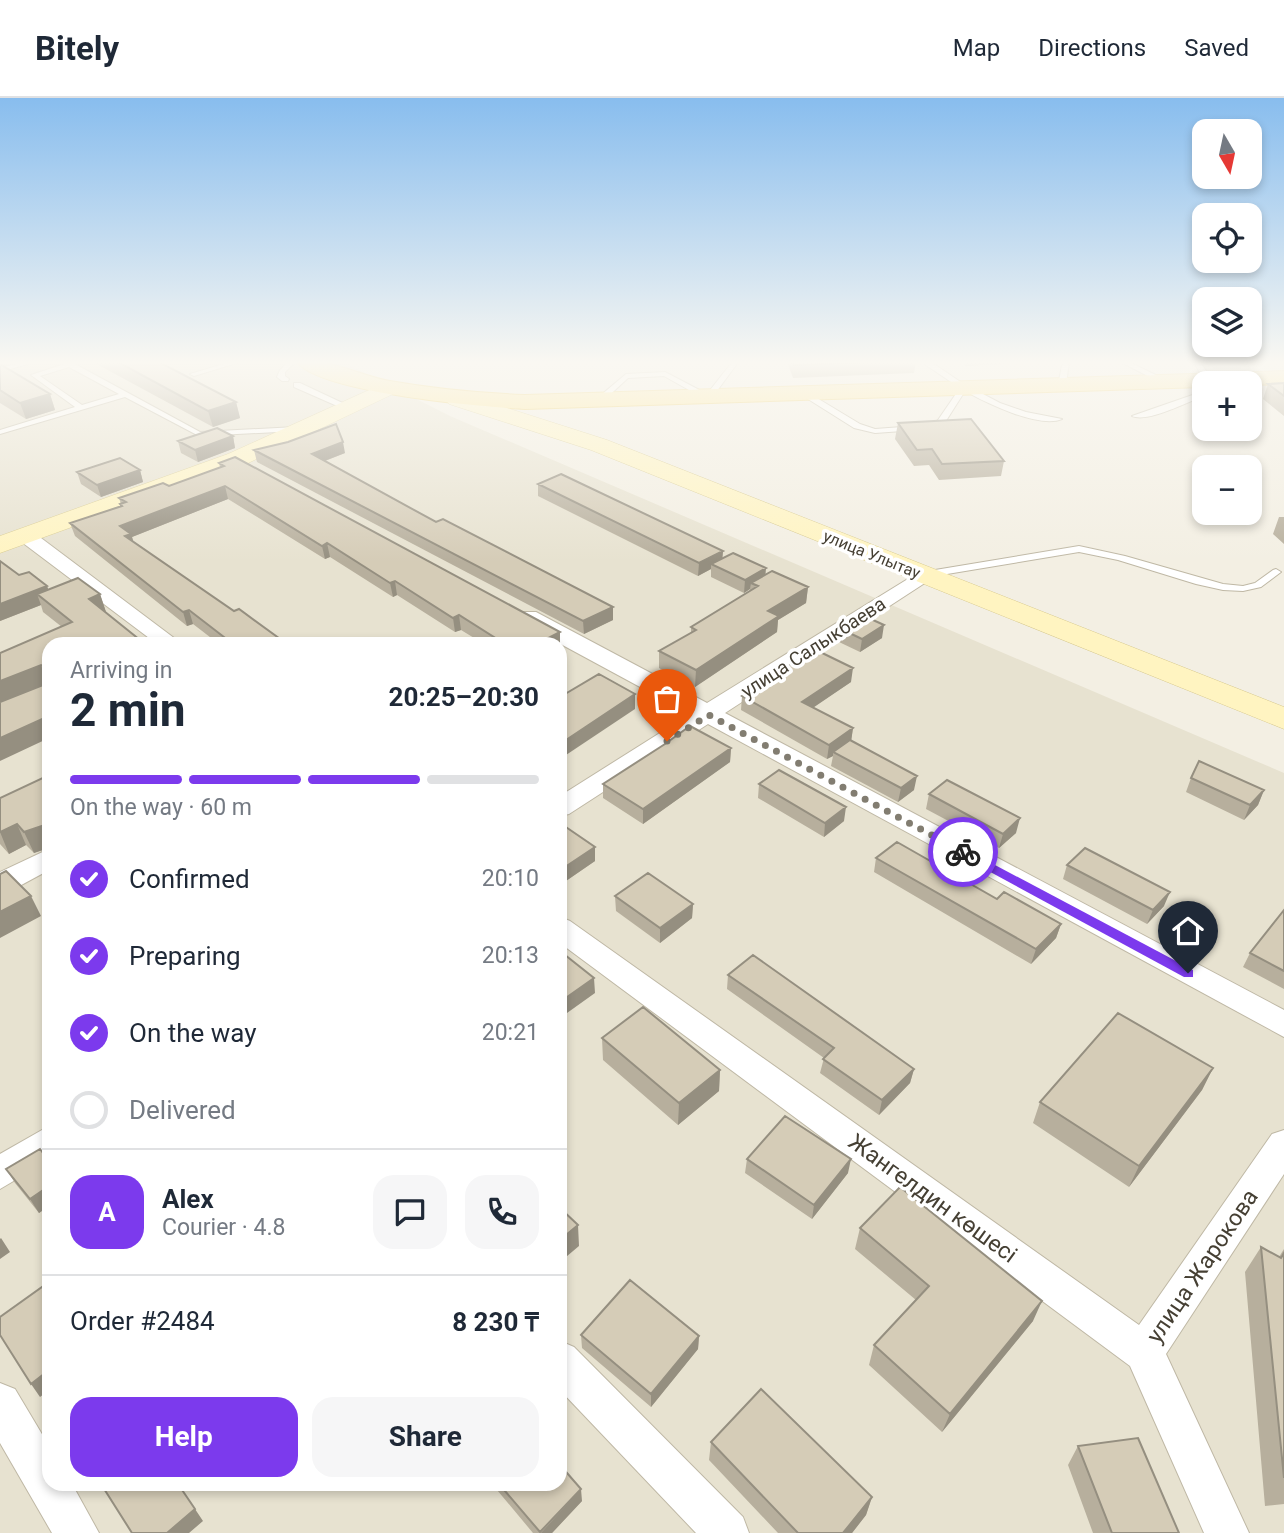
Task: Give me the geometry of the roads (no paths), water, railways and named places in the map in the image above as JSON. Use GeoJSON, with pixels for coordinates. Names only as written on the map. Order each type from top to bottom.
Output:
{"type":"FeatureCollection","features":[{"type":"Feature","properties":{"kind":"street"},"geometry":{"type":"LineString","coordinates":[[0,545],[237,460],[303,428]]}},
{"type":"Feature","properties":{"kind":"street","name":"улица Улытау"},"geometry":{"type":"LineString","coordinates":[[546,428],[599,445],[1284,719]]}},
{"type":"Feature","properties":{"kind":"street"},"geometry":{"type":"LineString","coordinates":[[237,460],[261,473]]}},
{"type":"Feature","properties":{"kind":"street"},"geometry":{"type":"LineString","coordinates":[[26,536],[159,637]]}},
{"type":"Feature","properties":{"kind":"street","name":"улица Салыкбаева"},"geometry":{"type":"LineString","coordinates":[[567,804],[924,575]]}},
{"type":"Feature","properties":{"kind":"street"},"geometry":{"type":"LineString","coordinates":[[503,604],[564,637]]}},
{"type":"Feature","properties":{"kind":"street"},"geometry":{"type":"LineString","coordinates":[[567,638],[1284,1025]]}},
{"type":"Feature","properties":{"kind":"street"},"geometry":{"type":"LineString","coordinates":[[2,883],[42,862]]}},
{"type":"Feature","properties":{"kind":"street","name":"Жангелдин көшесі"},"geometry":{"type":"LineString","coordinates":[[567,933],[1144,1352],[1227,1533]]}},
{"type":"Feature","properties":{"kind":"street","name":"улица Жарокова"},"geometry":{"type":"LineString","coordinates":[[1144,1352],[1284,1145]]}},
{"type":"Feature","properties":{"kind":"street"},"geometry":{"type":"LineString","coordinates":[[0,1173],[42,1146]]}},
{"type":"Feature","properties":{"kind":"street"},"geometry":{"type":"LineString","coordinates":[[567,1368],[727,1533]]}},
{"type":"Feature","properties":{"kind":"street"},"geometry":{"type":"LineString","coordinates":[[0,1404],[42,1474]]}},
{"type":"Feature","properties":{"kind":"street"},"geometry":{"type":"LineString","coordinates":[[52,1491],[77,1533]]}},
{"type":"Feature","properties":{"kind":"lane"},"geometry":{"type":"LineString","coordinates":[[188,428],[199,434],[303,428]]}},
{"type":"Feature","properties":{"kind":"lane"},"geometry":{"type":"LineString","coordinates":[[864,428],[875,431],[930,428]]}},
{"type":"Feature","properties":{"kind":"lane"},"geometry":{"type":"LineString","coordinates":[[924,575],[1079,549],[1101,550],[1219,587],[1257,586],[1276,572]]}}]}
